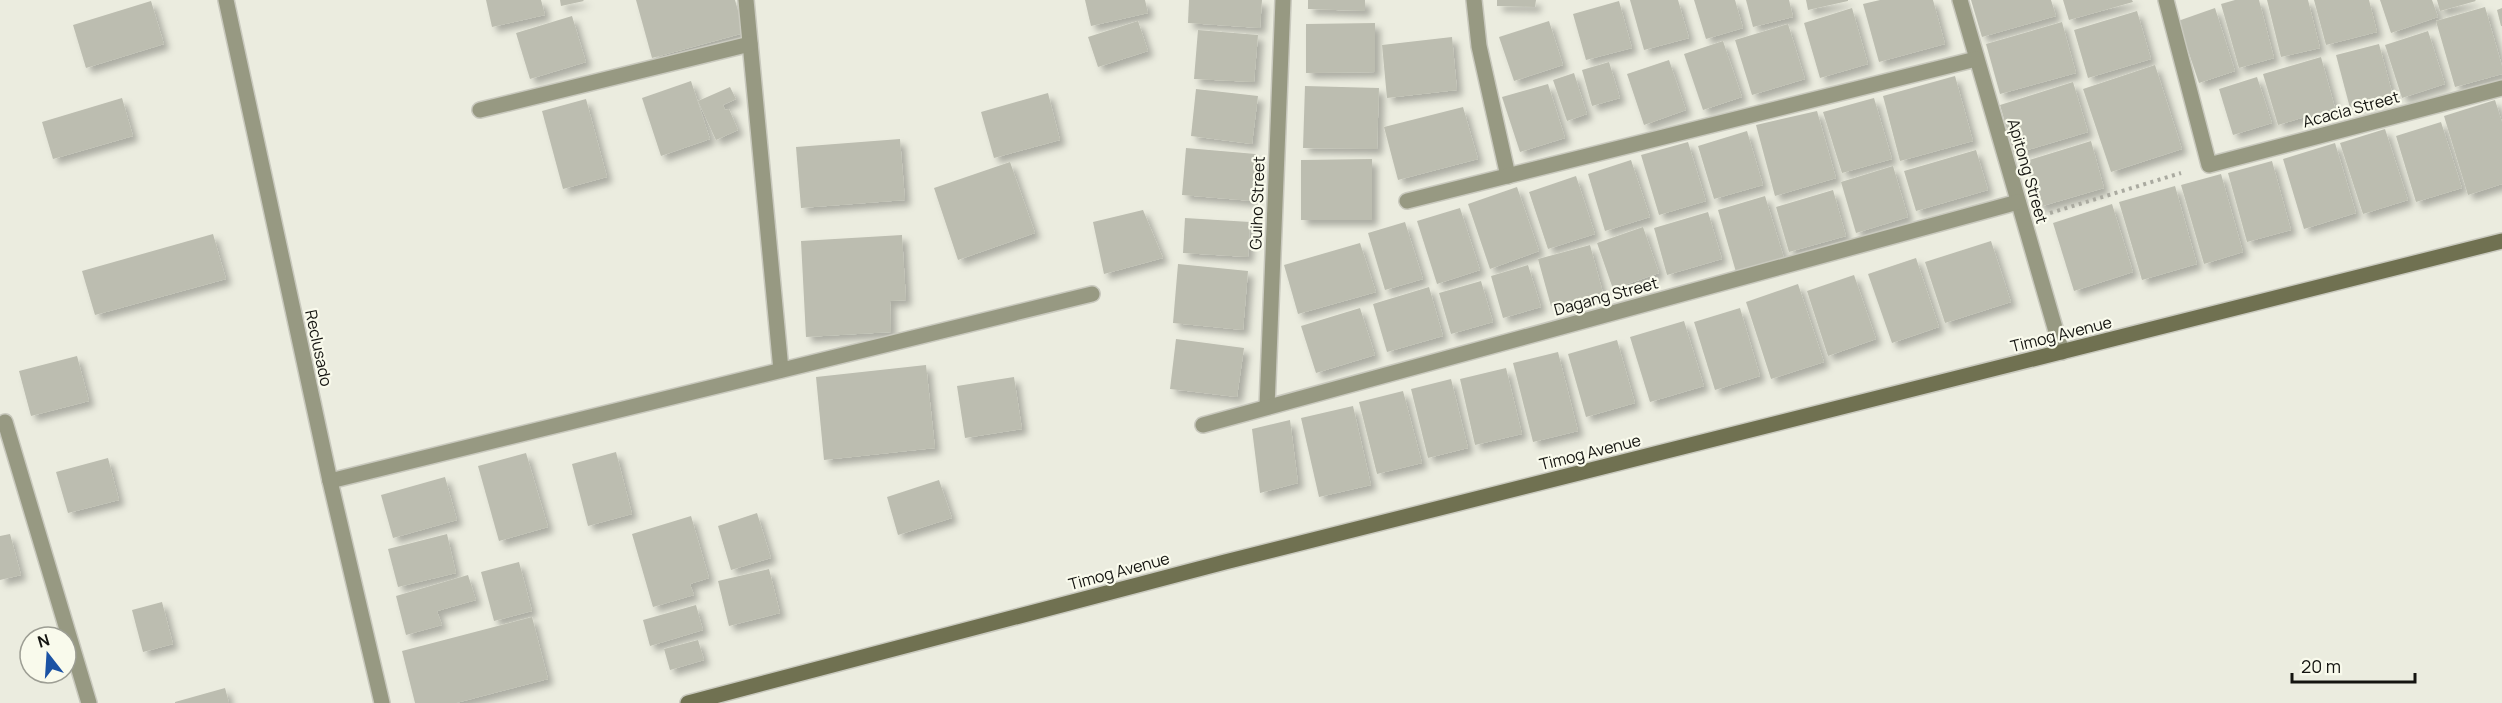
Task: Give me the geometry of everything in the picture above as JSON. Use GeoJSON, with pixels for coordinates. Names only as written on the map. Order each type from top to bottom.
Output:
{"type":"FeatureCollection","features":[{"type":"Feature","properties":{"kind":"main road","name":"Timog Avenue"},"geometry":{"type":"LineString","coordinates":[[688,703],[1237,559],[2502,241]]}},
{"type":"Feature","properties":{"kind":"street","name":"Reclusado"},"geometry":{"type":"LineString","coordinates":[[226,0],[330,481],[382,703]]}},
{"type":"Feature","properties":{"kind":"street"},"geometry":{"type":"LineString","coordinates":[[746,0],[781,370]]}},
{"type":"Feature","properties":{"kind":"street","name":"Guiho Street"},"geometry":{"type":"LineString","coordinates":[[1267,407],[1283,0]]}},
{"type":"Feature","properties":{"kind":"street"},"geometry":{"type":"LineString","coordinates":[[1474,0],[1479,46],[1508,176]]}},
{"type":"Feature","properties":{"kind":"street","name":"Apitong Street"},"geometry":{"type":"LineString","coordinates":[[1960,0],[2062,352]]}},
{"type":"Feature","properties":{"kind":"street"},"geometry":{"type":"LineString","coordinates":[[2169,1],[2209,165]]}},
{"type":"Feature","properties":{"kind":"street"},"geometry":{"type":"LineString","coordinates":[[480,110],[750,44]]}},
{"type":"Feature","properties":{"kind":"street"},"geometry":{"type":"LineString","coordinates":[[1407,201],[1976,59]]}},
{"type":"Feature","properties":{"kind":"street","name":"Acacia Street"},"geometry":{"type":"LineString","coordinates":[[2209,165],[2502,88]]}},
{"type":"Feature","properties":{"kind":"street","name":"Dagang Street"},"geometry":{"type":"LineString","coordinates":[[1203,425],[2018,202]]}},
{"type":"Feature","properties":{"kind":"street"},"geometry":{"type":"LineString","coordinates":[[330,481],[1092,294]]}},
{"type":"Feature","properties":{"kind":"street"},"geometry":{"type":"LineString","coordinates":[[5,422],[89,703]]}},
{"type":"Feature","properties":{"kind":"path"},"geometry":{"type":"LineString","coordinates":[[2024,221],[2209,165]]}},
{"type":"Feature","properties":{"kind":"building"},"geometry":{"type":"Polygon","coordinates":[[[486,0],[541,0],[545,15],[492,27],[486,0]]]}},
{"type":"Feature","properties":{"kind":"building"},"geometry":{"type":"Polygon","coordinates":[[[560,0],[583,0],[584,1],[561,6],[560,0]]]}},
{"type":"Feature","properties":{"kind":"building"},"geometry":{"type":"Polygon","coordinates":[[[636,0],[735,0],[744,33],[652,58],[636,0]]]}},
{"type":"Feature","properties":{"kind":"building"},"geometry":{"type":"Polygon","coordinates":[[[1085,0],[1145,0],[1148,13],[1091,26],[1085,0]]]}},
{"type":"Feature","properties":{"kind":"building"},"geometry":{"type":"Polygon","coordinates":[[[1189,0],[1262,0],[1260,28],[1188,23],[1189,0]]]}},
{"type":"Feature","properties":{"kind":"building"},"geometry":{"type":"Polygon","coordinates":[[[1308,0],[1365,0],[1365,11],[1308,9],[1308,0]]]}},
{"type":"Feature","properties":{"kind":"building"},"geometry":{"type":"Polygon","coordinates":[[[1497,0],[1536,0],[1535,7],[1497,6],[1497,0]]]}},
{"type":"Feature","properties":{"kind":"building"},"geometry":{"type":"Polygon","coordinates":[[[1630,0],[1678,0],[1689,38],[1644,50],[1630,0]]]}},
{"type":"Feature","properties":{"kind":"building"},"geometry":{"type":"Polygon","coordinates":[[[1694,0],[1735,0],[1743,28],[1706,39],[1694,0]]]}},
{"type":"Feature","properties":{"kind":"building"},"geometry":{"type":"Polygon","coordinates":[[[1746,0],[1789,0],[1793,17],[1753,27],[1746,0]]]}},
{"type":"Feature","properties":{"kind":"building"},"geometry":{"type":"Polygon","coordinates":[[[1806,0],[1848,0],[1848,1],[1808,10],[1806,0]]]}},
{"type":"Feature","properties":{"kind":"building"},"geometry":{"type":"Polygon","coordinates":[[[1880,0],[1933,0],[1945,44],[1879,62],[1863,4],[1880,0]]]}},
{"type":"Feature","properties":{"kind":"building"},"geometry":{"type":"Polygon","coordinates":[[[1971,0],[2051,0],[2056,16],[1982,37],[1971,0]]]}},
{"type":"Feature","properties":{"kind":"building"},"geometry":{"type":"Polygon","coordinates":[[[2063,0],[2132,0],[2133,2],[2069,20],[2063,0]]]}},
{"type":"Feature","properties":{"kind":"building"},"geometry":{"type":"Polygon","coordinates":[[[2235,0],[2259,0],[2274,58],[2239,68],[2221,4],[2235,0]]]}},
{"type":"Feature","properties":{"kind":"building"},"geometry":{"type":"Polygon","coordinates":[[[2267,0],[2308,0],[2320,48],[2281,57],[2267,0]]]}},
{"type":"Feature","properties":{"kind":"building"},"geometry":{"type":"Polygon","coordinates":[[[2314,0],[2369,0],[2377,32],[2326,45],[2314,0]]]}},
{"type":"Feature","properties":{"kind":"building"},"geometry":{"type":"Polygon","coordinates":[[[2380,0],[2432,0],[2438,17],[2391,33],[2380,0]]]}},
{"type":"Feature","properties":{"kind":"building"},"geometry":{"type":"Polygon","coordinates":[[[2437,0],[2475,0],[2476,1],[2440,11],[2437,0]]]}},
{"type":"Feature","properties":{"kind":"building"},"geometry":{"type":"Polygon","coordinates":[[[151,1],[164,44],[86,68],[73,25],[151,1]]]}},
{"type":"Feature","properties":{"kind":"building"},"geometry":{"type":"Polygon","coordinates":[[[1619,1],[1632,48],[1586,60],[1573,14],[1619,1]]]}},
{"type":"Feature","properties":{"kind":"building"},"geometry":{"type":"Polygon","coordinates":[[[2485,7],[2502,66],[2502,74],[2455,87],[2436,21],[2485,7]]]}},
{"type":"Feature","properties":{"kind":"building"},"geometry":{"type":"Polygon","coordinates":[[[1852,8],[1868,64],[1820,78],[1804,23],[1852,8]]]}},
{"type":"Feature","properties":{"kind":"building"},"geometry":{"type":"Polygon","coordinates":[[[2215,8],[2235,71],[2199,83],[2178,21],[2215,8]]]}},
{"type":"Feature","properties":{"kind":"building"},"geometry":{"type":"Polygon","coordinates":[[[2502,8],[2502,26],[2501,26],[2497,10],[2502,8]]]}},
{"type":"Feature","properties":{"kind":"building"},"geometry":{"type":"Polygon","coordinates":[[[2137,11],[2151,59],[2088,78],[2074,30],[2137,11]]]}},
{"type":"Feature","properties":{"kind":"building"},"geometry":{"type":"Polygon","coordinates":[[[572,16],[586,62],[530,79],[516,33],[572,16]]]}},
{"type":"Feature","properties":{"kind":"building"},"geometry":{"type":"Polygon","coordinates":[[[1138,21],[1148,51],[1098,67],[1088,37],[1138,21]]]}},
{"type":"Feature","properties":{"kind":"building"},"geometry":{"type":"Polygon","coordinates":[[[1549,21],[1563,65],[1514,81],[1499,37],[1549,21]]]}},
{"type":"Feature","properties":{"kind":"building"},"geometry":{"type":"Polygon","coordinates":[[[2062,22],[2076,73],[2000,94],[1986,44],[2062,22]]]}},
{"type":"Feature","properties":{"kind":"building"},"geometry":{"type":"Polygon","coordinates":[[[1375,23],[1375,72],[1306,73],[1306,24],[1375,23]]]}},
{"type":"Feature","properties":{"kind":"building"},"geometry":{"type":"Polygon","coordinates":[[[1788,24],[1805,79],[1752,95],[1735,40],[1788,24]]]}},
{"type":"Feature","properties":{"kind":"building"},"geometry":{"type":"Polygon","coordinates":[[[1198,30],[1258,35],[1254,82],[1194,79],[1198,30]]]}},
{"type":"Feature","properties":{"kind":"building"},"geometry":{"type":"Polygon","coordinates":[[[2428,31],[2445,84],[2402,98],[2385,45],[2428,31]]]}},
{"type":"Feature","properties":{"kind":"building"},"geometry":{"type":"Polygon","coordinates":[[[1452,37],[1457,90],[1387,98],[1382,45],[1452,37]]]}},
{"type":"Feature","properties":{"kind":"building"},"geometry":{"type":"Polygon","coordinates":[[[1723,41],[1742,97],[1703,110],[1684,54],[1723,41]]]}},
{"type":"Feature","properties":{"kind":"building"},"geometry":{"type":"Polygon","coordinates":[[[2379,44],[2393,96],[2350,108],[2336,55],[2379,44]]]}},
{"type":"Feature","properties":{"kind":"building"},"geometry":{"type":"Polygon","coordinates":[[[2321,57],[2335,108],[2278,125],[2263,74],[2321,57]]]}},
{"type":"Feature","properties":{"kind":"building"},"geometry":{"type":"Polygon","coordinates":[[[1669,60],[1686,110],[1644,125],[1627,74],[1669,60]]]}},
{"type":"Feature","properties":{"kind":"building"},"geometry":{"type":"Polygon","coordinates":[[[1609,62],[1620,98],[1592,106],[1582,70],[1609,62]]]}},
{"type":"Feature","properties":{"kind":"building"},"geometry":{"type":"Polygon","coordinates":[[[2155,65],[2182,149],[2111,172],[2083,89],[2155,65]]]}},
{"type":"Feature","properties":{"kind":"building"},"geometry":{"type":"Polygon","coordinates":[[[1574,73],[1587,114],[1567,121],[1553,80],[1574,73]]]}},
{"type":"Feature","properties":{"kind":"building"},"geometry":{"type":"Polygon","coordinates":[[[1955,76],[1973,141],[1900,161],[1883,96],[1955,76]]]}},
{"type":"Feature","properties":{"kind":"building"},"geometry":{"type":"Polygon","coordinates":[[[2257,77],[2272,123],[2233,135],[2219,89],[2257,77]]]}},
{"type":"Feature","properties":{"kind":"building"},"geometry":{"type":"Polygon","coordinates":[[[691,81],[710,139],[661,156],[642,98],[691,81]]]}},
{"type":"Feature","properties":{"kind":"building"},"geometry":{"type":"Polygon","coordinates":[[[2073,82],[2088,132],[2014,154],[2000,105],[2073,82]]]}},
{"type":"Feature","properties":{"kind":"building"},"geometry":{"type":"Polygon","coordinates":[[[1548,84],[1565,138],[1520,152],[1502,97],[1548,84]]]}},
{"type":"Feature","properties":{"kind":"building"},"geometry":{"type":"Polygon","coordinates":[[[1305,86],[1379,88],[1377,149],[1303,148],[1305,86]]]}},
{"type":"Feature","properties":{"kind":"building"},"geometry":{"type":"Polygon","coordinates":[[[730,87],[736,99],[723,105],[725,110],[729,109],[738,130],[716,140],[698,101],[730,87]]]}},
{"type":"Feature","properties":{"kind":"building"},"geometry":{"type":"Polygon","coordinates":[[[1196,89],[1258,96],[1252,144],[1191,136],[1196,89]]]}},
{"type":"Feature","properties":{"kind":"building"},"geometry":{"type":"Polygon","coordinates":[[[1048,93],[1060,140],[994,158],[981,112],[1048,93]]]}},
{"type":"Feature","properties":{"kind":"building"},"geometry":{"type":"Polygon","coordinates":[[[122,98],[133,136],[53,159],[42,122],[122,98]]]}},
{"type":"Feature","properties":{"kind":"building"},"geometry":{"type":"Polygon","coordinates":[[[1874,98],[1892,159],[1842,173],[1823,112],[1874,98]]]}},
{"type":"Feature","properties":{"kind":"building"},"geometry":{"type":"Polygon","coordinates":[[[586,99],[607,177],[563,189],[542,111],[586,99]]]}},
{"type":"Feature","properties":{"kind":"building"},"geometry":{"type":"Polygon","coordinates":[[[2495,100],[2502,122],[2502,184],[2468,195],[2444,116],[2495,100]]]}},
{"type":"Feature","properties":{"kind":"building"},"geometry":{"type":"Polygon","coordinates":[[[1463,107],[1478,159],[1398,180],[1384,127],[1463,107]]]}},
{"type":"Feature","properties":{"kind":"building"},"geometry":{"type":"Polygon","coordinates":[[[1817,111],[1836,178],[1775,196],[1756,125],[1817,111]]]}},
{"type":"Feature","properties":{"kind":"building"},"geometry":{"type":"Polygon","coordinates":[[[2441,122],[2462,188],[2416,202],[2396,136],[2441,122]]]}},
{"type":"Feature","properties":{"kind":"building"},"geometry":{"type":"Polygon","coordinates":[[[2385,129],[2408,200],[2363,214],[2340,143],[2385,129]]]}},
{"type":"Feature","properties":{"kind":"building"},"geometry":{"type":"Polygon","coordinates":[[[1747,131],[1763,185],[1714,199],[1698,146],[1747,131]]]}},
{"type":"Feature","properties":{"kind":"building"},"geometry":{"type":"Polygon","coordinates":[[[900,139],[905,200],[801,208],[796,147],[900,139]]]}},
{"type":"Feature","properties":{"kind":"building"},"geometry":{"type":"Polygon","coordinates":[[[2091,141],[2104,188],[2039,207],[2026,161],[2091,141]]]}},
{"type":"Feature","properties":{"kind":"building"},"geometry":{"type":"Polygon","coordinates":[[[1688,142],[1706,201],[1659,215],[1641,155],[1688,142]]]}},
{"type":"Feature","properties":{"kind":"building"},"geometry":{"type":"Polygon","coordinates":[[[2335,143],[2356,213],[2304,229],[2283,159],[2335,143]]]}},
{"type":"Feature","properties":{"kind":"building"},"geometry":{"type":"Polygon","coordinates":[[[1186,148],[1256,154],[1252,201],[1182,195],[1186,148]]]}},
{"type":"Feature","properties":{"kind":"building"},"geometry":{"type":"Polygon","coordinates":[[[1976,150],[1988,190],[1916,211],[1904,171],[1976,150]]]}},
{"type":"Feature","properties":{"kind":"building"},"geometry":{"type":"Polygon","coordinates":[[[1372,159],[1372,220],[1301,220],[1301,160],[1372,159]]]}},
{"type":"Feature","properties":{"kind":"building"},"geometry":{"type":"Polygon","coordinates":[[[1631,160],[1650,217],[1605,231],[1588,174],[1631,160]]]}},
{"type":"Feature","properties":{"kind":"building"},"geometry":{"type":"Polygon","coordinates":[[[2272,161],[2291,230],[2247,242],[2228,173],[2272,161]]]}},
{"type":"Feature","properties":{"kind":"building"},"geometry":{"type":"Polygon","coordinates":[[[1010,162],[1035,233],[958,260],[934,188],[1010,162]]]}},
{"type":"Feature","properties":{"kind":"building"},"geometry":{"type":"Polygon","coordinates":[[[1893,166],[1908,217],[1856,233],[1841,182],[1893,166]]]}},
{"type":"Feature","properties":{"kind":"building"},"geometry":{"type":"Polygon","coordinates":[[[2221,174],[2243,252],[2204,264],[2181,185],[2221,174]]]}},
{"type":"Feature","properties":{"kind":"building"},"geometry":{"type":"Polygon","coordinates":[[[1576,176],[1595,234],[1548,249],[1529,192],[1576,176]]]}},
{"type":"Feature","properties":{"kind":"building"},"geometry":{"type":"Polygon","coordinates":[[[2175,186],[2197,264],[2142,280],[2119,202],[2175,186]]]}},
{"type":"Feature","properties":{"kind":"building"},"geometry":{"type":"Polygon","coordinates":[[[1517,187],[1539,251],[1490,269],[1468,204],[1517,187]]]}},
{"type":"Feature","properties":{"kind":"building"},"geometry":{"type":"Polygon","coordinates":[[[1833,190],[1846,236],[1789,252],[1776,207],[1833,190]]]}},
{"type":"Feature","properties":{"kind":"building"},"geometry":{"type":"Polygon","coordinates":[[[1765,196],[1784,258],[1736,272],[1718,210],[1765,196]]]}},
{"type":"Feature","properties":{"kind":"building"},"geometry":{"type":"Polygon","coordinates":[[[2112,204],[2133,272],[2074,291],[2053,223],[2112,204]]]}},
{"type":"Feature","properties":{"kind":"building"},"geometry":{"type":"Polygon","coordinates":[[[1460,208],[1480,270],[1437,284],[1417,221],[1460,208]]]}},
{"type":"Feature","properties":{"kind":"building"},"geometry":{"type":"Polygon","coordinates":[[[1143,210],[1163,258],[1104,274],[1093,222],[1143,210]]]}},
{"type":"Feature","properties":{"kind":"building"},"geometry":{"type":"Polygon","coordinates":[[[1708,212],[1722,259],[1667,275],[1654,228],[1708,212]]]}},
{"type":"Feature","properties":{"kind":"building"},"geometry":{"type":"Polygon","coordinates":[[[1185,218],[1250,222],[1248,257],[1183,253],[1185,218]]]}},
{"type":"Feature","properties":{"kind":"building"},"geometry":{"type":"Polygon","coordinates":[[[1405,222],[1423,279],[1385,290],[1368,233],[1405,222]]]}},
{"type":"Feature","properties":{"kind":"building"},"geometry":{"type":"Polygon","coordinates":[[[1643,227],[1659,273],[1613,289],[1597,243],[1643,227]]]}},
{"type":"Feature","properties":{"kind":"building"},"geometry":{"type":"Polygon","coordinates":[[[213,234],[226,279],[95,315],[82,271],[213,234]]]}},
{"type":"Feature","properties":{"kind":"building"},"geometry":{"type":"Polygon","coordinates":[[[902,235],[906,300],[890,301],[891,332],[806,337],[801,241],[902,235]]]}},
{"type":"Feature","properties":{"kind":"building"},"geometry":{"type":"Polygon","coordinates":[[[1991,241],[2011,302],[1945,323],[1925,262],[1991,241]]]}},
{"type":"Feature","properties":{"kind":"building"},"geometry":{"type":"Polygon","coordinates":[[[1360,243],[1376,292],[1298,314],[1284,265],[1360,243]]]}},
{"type":"Feature","properties":{"kind":"building"},"geometry":{"type":"Polygon","coordinates":[[[1590,245],[1603,293],[1551,306],[1538,259],[1590,245]]]}},
{"type":"Feature","properties":{"kind":"building"},"geometry":{"type":"Polygon","coordinates":[[[1916,258],[1939,327],[1892,343],[1868,274],[1916,258]]]}},
{"type":"Feature","properties":{"kind":"building"},"geometry":{"type":"Polygon","coordinates":[[[1178,264],[1248,271],[1243,330],[1173,323],[1178,264]]]}},
{"type":"Feature","properties":{"kind":"building"},"geometry":{"type":"Polygon","coordinates":[[[1528,265],[1541,307],[1503,318],[1491,276],[1528,265]]]}},
{"type":"Feature","properties":{"kind":"building"},"geometry":{"type":"Polygon","coordinates":[[[1854,275],[1876,339],[1828,356],[1807,291],[1854,275]]]}},
{"type":"Feature","properties":{"kind":"building"},"geometry":{"type":"Polygon","coordinates":[[[1481,281],[1493,322],[1451,334],[1439,293],[1481,281]]]}},
{"type":"Feature","properties":{"kind":"building"},"geometry":{"type":"Polygon","coordinates":[[[1798,284],[1824,362],[1771,379],[1746,302],[1798,284]]]}},
{"type":"Feature","properties":{"kind":"building"},"geometry":{"type":"Polygon","coordinates":[[[1429,287],[1443,336],[1387,352],[1373,304],[1429,287]]]}},
{"type":"Feature","properties":{"kind":"building"},"geometry":{"type":"Polygon","coordinates":[[[1360,308],[1375,355],[1316,373],[1301,326],[1360,308]]]}},
{"type":"Feature","properties":{"kind":"building"},"geometry":{"type":"Polygon","coordinates":[[[1740,308],[1760,376],[1715,390],[1694,322],[1740,308]]]}},
{"type":"Feature","properties":{"kind":"building"},"geometry":{"type":"Polygon","coordinates":[[[1684,321],[1704,386],[1650,402],[1630,337],[1684,321]]]}},
{"type":"Feature","properties":{"kind":"building"},"geometry":{"type":"Polygon","coordinates":[[[1176,339],[1244,348],[1237,397],[1170,389],[1176,339]]]}},
{"type":"Feature","properties":{"kind":"building"},"geometry":{"type":"Polygon","coordinates":[[[1617,340],[1635,403],[1586,417],[1568,354],[1617,340]]]}},
{"type":"Feature","properties":{"kind":"building"},"geometry":{"type":"Polygon","coordinates":[[[1558,352],[1578,431],[1533,442],[1513,363],[1558,352]]]}},
{"type":"Feature","properties":{"kind":"building"},"geometry":{"type":"Polygon","coordinates":[[[77,356],[89,401],[31,416],[19,371],[77,356]]]}},
{"type":"Feature","properties":{"kind":"building"},"geometry":{"type":"Polygon","coordinates":[[[926,365],[935,448],[824,460],[816,377],[926,365]]]}},
{"type":"Feature","properties":{"kind":"building"},"geometry":{"type":"Polygon","coordinates":[[[1506,368],[1522,434],[1475,445],[1460,379],[1506,368]]]}},
{"type":"Feature","properties":{"kind":"building"},"geometry":{"type":"Polygon","coordinates":[[[1014,377],[1022,429],[965,438],[957,386],[1014,377]]]}},
{"type":"Feature","properties":{"kind":"building"},"geometry":{"type":"Polygon","coordinates":[[[1451,379],[1468,448],[1428,458],[1411,389],[1451,379]]]}},
{"type":"Feature","properties":{"kind":"building"},"geometry":{"type":"Polygon","coordinates":[[[1403,391],[1422,463],[1377,474],[1359,402],[1403,391]]]}},
{"type":"Feature","properties":{"kind":"building"},"geometry":{"type":"Polygon","coordinates":[[[1353,406],[1371,485],[1319,497],[1301,418],[1353,406]]]}},
{"type":"Feature","properties":{"kind":"building"},"geometry":{"type":"Polygon","coordinates":[[[1290,420],[1298,483],[1260,493],[1252,429],[1290,420]]]}},
{"type":"Feature","properties":{"kind":"building"},"geometry":{"type":"Polygon","coordinates":[[[616,452],[632,514],[588,526],[572,464],[616,452]]]}},
{"type":"Feature","properties":{"kind":"building"},"geometry":{"type":"Polygon","coordinates":[[[526,453],[548,527],[499,541],[478,466],[526,453]]]}},
{"type":"Feature","properties":{"kind":"building"},"geometry":{"type":"Polygon","coordinates":[[[108,458],[119,500],[68,513],[56,472],[108,458]]]}},
{"type":"Feature","properties":{"kind":"building"},"geometry":{"type":"Polygon","coordinates":[[[445,477],[457,520],[393,538],[381,495],[445,477]]]}},
{"type":"Feature","properties":{"kind":"building"},"geometry":{"type":"Polygon","coordinates":[[[939,480],[952,518],[898,535],[887,497],[939,480]]]}},
{"type":"Feature","properties":{"kind":"building"},"geometry":{"type":"Polygon","coordinates":[[[757,513],[771,558],[731,570],[718,526],[757,513]]]}},
{"type":"Feature","properties":{"kind":"building"},"geometry":{"type":"Polygon","coordinates":[[[691,516],[709,578],[690,584],[694,595],[653,607],[632,534],[691,516]]]}},
{"type":"Feature","properties":{"kind":"building"},"geometry":{"type":"Polygon","coordinates":[[[10,534],[21,575],[0,580],[0,536],[10,534]]]}},
{"type":"Feature","properties":{"kind":"building"},"geometry":{"type":"Polygon","coordinates":[[[447,534],[456,573],[398,587],[388,549],[447,534]]]}},
{"type":"Feature","properties":{"kind":"building"},"geometry":{"type":"Polygon","coordinates":[[[519,562],[532,611],[494,621],[481,572],[519,562]]]}},
{"type":"Feature","properties":{"kind":"building"},"geometry":{"type":"Polygon","coordinates":[[[769,569],[780,613],[729,626],[718,581],[769,569]]]}},
{"type":"Feature","properties":{"kind":"building"},"geometry":{"type":"Polygon","coordinates":[[[468,575],[476,600],[437,611],[442,625],[406,635],[396,596],[468,575]]]}},
{"type":"Feature","properties":{"kind":"building"},"geometry":{"type":"Polygon","coordinates":[[[162,602],[173,644],[143,652],[132,610],[162,602]]]}},
{"type":"Feature","properties":{"kind":"building"},"geometry":{"type":"Polygon","coordinates":[[[696,605],[703,630],[650,646],[643,620],[696,605]]]}},
{"type":"Feature","properties":{"kind":"building"},"geometry":{"type":"Polygon","coordinates":[[[532,617],[548,679],[456,703],[415,703],[402,651],[532,617]]]}},
{"type":"Feature","properties":{"kind":"building"},"geometry":{"type":"Polygon","coordinates":[[[698,640],[704,660],[670,670],[664,649],[698,640]]]}},
{"type":"Feature","properties":{"kind":"building"},"geometry":{"type":"Polygon","coordinates":[[[225,688],[229,703],[175,703],[175,702],[225,688]]]}}]}
